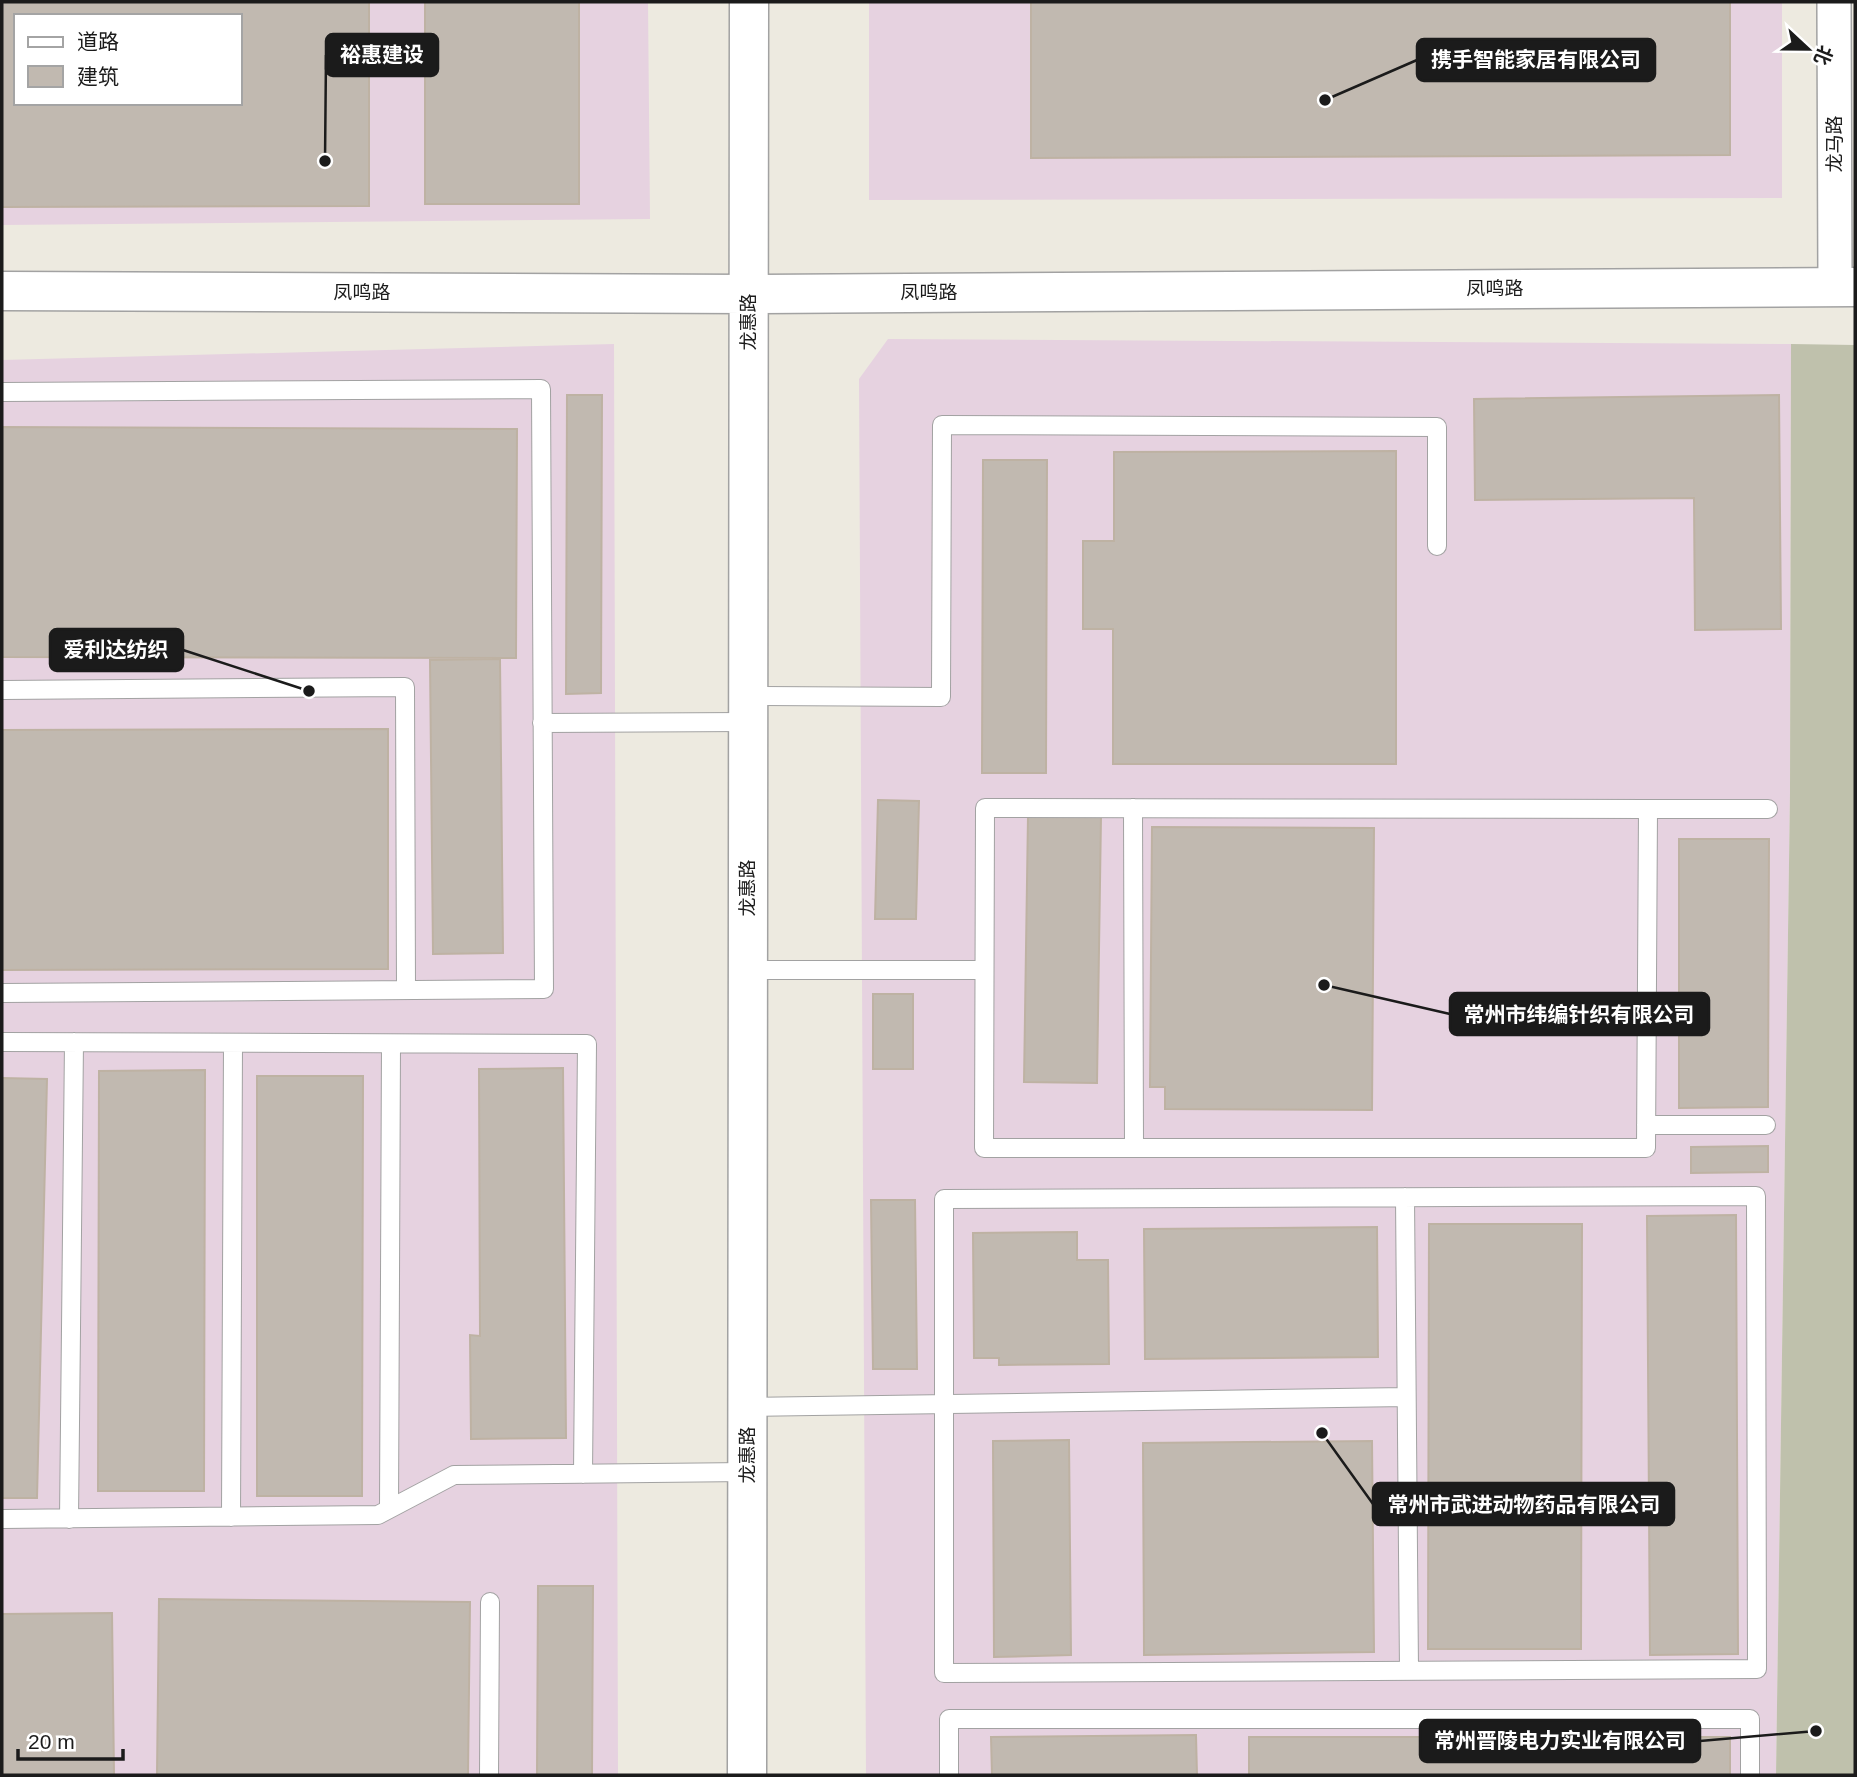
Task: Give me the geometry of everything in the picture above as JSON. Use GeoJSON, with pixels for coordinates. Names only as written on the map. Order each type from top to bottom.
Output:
{"type":"FeatureCollection","features":[{"type":"Feature","properties":{"kind":"street","name":"龙惠路"},"geometry":{"type":"LineString","coordinates":[[747,1775],[749,2]]}},
{"type":"Feature","properties":{"kind":"street","name":"龙马路"},"geometry":{"type":"LineString","coordinates":[[1834,2],[1845,286]]}},
{"type":"Feature","properties":{"kind":"street","name":"凤鸣路"},"geometry":{"type":"LineString","coordinates":[[2,290],[748,294],[1845,286]]}},
{"type":"Feature","properties":{"kind":"lane"},"geometry":{"type":"LineString","coordinates":[[2,393],[541,389],[544,989],[2,993]]}},
{"type":"Feature","properties":{"kind":"lane"},"geometry":{"type":"LineString","coordinates":[[542,723],[941,697],[943,425],[1437,427],[1437,546]]}},
{"type":"Feature","properties":{"kind":"lane"},"geometry":{"type":"LineString","coordinates":[[2,690],[405,687],[406,990]]}},
{"type":"Feature","properties":{"kind":"lane"},"geometry":{"type":"LineString","coordinates":[[1648,809],[1646,1149],[984,1148],[985,808],[1768,809]]}},
{"type":"Feature","properties":{"kind":"lane"},"geometry":{"type":"LineString","coordinates":[[1133,808],[1134,1148]]}},
{"type":"Feature","properties":{"kind":"lane"},"geometry":{"type":"LineString","coordinates":[[747,970],[984,970]]}},
{"type":"Feature","properties":{"kind":"lane"},"geometry":{"type":"LineString","coordinates":[[2,1042],[587,1044],[583,1474]]}},
{"type":"Feature","properties":{"kind":"lane"},"geometry":{"type":"LineString","coordinates":[[69,1519],[74,1042]]}},
{"type":"Feature","properties":{"kind":"lane"},"geometry":{"type":"LineString","coordinates":[[231,1517],[233,1043]]}},
{"type":"Feature","properties":{"kind":"lane"},"geometry":{"type":"LineString","coordinates":[[389,1509],[391,1044]]}},
{"type":"Feature","properties":{"kind":"lane"},"geometry":{"type":"LineString","coordinates":[[1646,1125],[1766,1125]]}},
{"type":"Feature","properties":{"kind":"lane"},"geometry":{"type":"LineString","coordinates":[[1756,1196],[1757,1669],[944,1673],[944,1199],[1405,1197],[1756,1196]]}},
{"type":"Feature","properties":{"kind":"lane"},"geometry":{"type":"LineString","coordinates":[[1405,1197],[1409,1671]]}},
{"type":"Feature","properties":{"kind":"lane"},"geometry":{"type":"LineString","coordinates":[[747,1407],[1406,1398]]}},
{"type":"Feature","properties":{"kind":"lane"},"geometry":{"type":"LineString","coordinates":[[2,1519],[378,1515],[454,1475],[747,1472]]}},
{"type":"Feature","properties":{"kind":"lane"},"geometry":{"type":"LineString","coordinates":[[489,1775],[490,1602]]}},
{"type":"Feature","properties":{"kind":"lane"},"geometry":{"type":"LineString","coordinates":[[949,1775],[949,1719],[1750,1719],[1750,1775]]}},
{"type":"Feature","properties":{"kind":"shaded area"},"geometry":{"type":"Polygon","coordinates":[[[2,2],[648,2],[650,219],[2,225],[2,2]]]}},
{"type":"Feature","properties":{"kind":"shaded area"},"geometry":{"type":"Polygon","coordinates":[[[869,2],[1782,2],[1782,198],[869,200],[869,2]]]}},
{"type":"Feature","properties":{"kind":"shaded area"},"geometry":{"type":"Polygon","coordinates":[[[888,339],[1791,344],[1790,793],[1776,1775],[866,1775],[859,379],[888,339]]]}},
{"type":"Feature","properties":{"kind":"shaded area"},"geometry":{"type":"Polygon","coordinates":[[[614,344],[618,1775],[2,1775],[2,360],[614,344]]]}},
{"type":"Feature","properties":{"kind":"shaded area"},"geometry":{"type":"Polygon","coordinates":[[[1791,344],[1855,345],[1855,1775],[1776,1775],[1790,793],[1791,344]]]}},
{"type":"Feature","properties":{"kind":"building"},"geometry":{"type":"Polygon","coordinates":[[[2,2],[369,2],[369,206],[2,207],[2,2]]]}},
{"type":"Feature","properties":{"kind":"building"},"geometry":{"type":"Polygon","coordinates":[[[425,2],[579,2],[579,204],[425,204],[425,2]]]}},
{"type":"Feature","properties":{"kind":"building"},"geometry":{"type":"Polygon","coordinates":[[[1031,2],[1730,2],[1730,155],[1031,158],[1031,2]]]}},
{"type":"Feature","properties":{"kind":"building"},"geometry":{"type":"Polygon","coordinates":[[[567,395],[602,395],[601,693],[566,694],[567,395]]]}},
{"type":"Feature","properties":{"kind":"building"},"geometry":{"type":"Polygon","coordinates":[[[1779,395],[1781,629],[1695,630],[1694,498],[1475,500],[1474,399],[1779,395]]]}},
{"type":"Feature","properties":{"kind":"building"},"geometry":{"type":"Polygon","coordinates":[[[2,427],[517,429],[516,658],[2,657],[2,427]]]}},
{"type":"Feature","properties":{"kind":"building"},"geometry":{"type":"Polygon","coordinates":[[[1396,451],[1396,764],[1113,764],[1113,629],[1083,629],[1083,541],[1114,541],[1114,452],[1396,451]]]}},
{"type":"Feature","properties":{"kind":"building"},"geometry":{"type":"Polygon","coordinates":[[[983,460],[1047,460],[1046,773],[982,773],[983,460]]]}},
{"type":"Feature","properties":{"kind":"building"},"geometry":{"type":"Polygon","coordinates":[[[500,659],[503,953],[433,954],[430,660],[500,659]]]}},
{"type":"Feature","properties":{"kind":"building"},"geometry":{"type":"Polygon","coordinates":[[[388,729],[388,969],[2,970],[2,730],[388,729]]]}},
{"type":"Feature","properties":{"kind":"building"},"geometry":{"type":"Polygon","coordinates":[[[878,800],[919,801],[916,919],[875,919],[878,800]]]}},
{"type":"Feature","properties":{"kind":"building"},"geometry":{"type":"Polygon","coordinates":[[[1028,816],[1101,816],[1097,1083],[1024,1082],[1028,816]]]}},
{"type":"Feature","properties":{"kind":"building"},"geometry":{"type":"Polygon","coordinates":[[[1152,827],[1374,828],[1372,1110],[1165,1109],[1165,1087],[1150,1087],[1152,827]]]}},
{"type":"Feature","properties":{"kind":"building"},"geometry":{"type":"Polygon","coordinates":[[[1679,839],[1769,839],[1768,1107],[1679,1108],[1679,839]]]}},
{"type":"Feature","properties":{"kind":"building"},"geometry":{"type":"Polygon","coordinates":[[[873,994],[913,994],[913,1069],[873,1069],[873,994]]]}},
{"type":"Feature","properties":{"kind":"building"},"geometry":{"type":"Polygon","coordinates":[[[563,1068],[566,1438],[471,1439],[470,1335],[480,1336],[479,1069],[563,1068]]]}},
{"type":"Feature","properties":{"kind":"building"},"geometry":{"type":"Polygon","coordinates":[[[205,1070],[204,1491],[98,1491],[99,1071],[205,1070]]]}},
{"type":"Feature","properties":{"kind":"building"},"geometry":{"type":"Polygon","coordinates":[[[257,1076],[363,1076],[362,1496],[257,1496],[257,1076]]]}},
{"type":"Feature","properties":{"kind":"building"},"geometry":{"type":"Polygon","coordinates":[[[2,1078],[47,1079],[37,1498],[2,1498],[2,1078]]]}},
{"type":"Feature","properties":{"kind":"building"},"geometry":{"type":"Polygon","coordinates":[[[1768,1146],[1768,1172],[1691,1173],[1691,1147],[1768,1146]]]}},
{"type":"Feature","properties":{"kind":"building"},"geometry":{"type":"Polygon","coordinates":[[[871,1200],[915,1200],[917,1369],[873,1369],[871,1200]]]}},
{"type":"Feature","properties":{"kind":"building"},"geometry":{"type":"Polygon","coordinates":[[[1736,1215],[1738,1654],[1650,1655],[1647,1216],[1736,1215]]]}},
{"type":"Feature","properties":{"kind":"building"},"geometry":{"type":"Polygon","coordinates":[[[1429,1224],[1582,1224],[1581,1649],[1428,1649],[1429,1224]]]}},
{"type":"Feature","properties":{"kind":"building"},"geometry":{"type":"Polygon","coordinates":[[[1377,1227],[1378,1357],[1145,1359],[1144,1229],[1377,1227]]]}},
{"type":"Feature","properties":{"kind":"building"},"geometry":{"type":"Polygon","coordinates":[[[1077,1232],[1077,1260],[1108,1260],[1109,1364],[999,1365],[999,1358],[974,1358],[973,1233],[1077,1232]]]}},
{"type":"Feature","properties":{"kind":"building"},"geometry":{"type":"Polygon","coordinates":[[[1069,1440],[1071,1655],[994,1657],[993,1441],[1069,1440]]]}},
{"type":"Feature","properties":{"kind":"building"},"geometry":{"type":"Polygon","coordinates":[[[1372,1441],[1374,1652],[1144,1655],[1143,1443],[1372,1441]]]}},
{"type":"Feature","properties":{"kind":"building"},"geometry":{"type":"Polygon","coordinates":[[[538,1586],[593,1586],[592,1775],[537,1775],[538,1586]]]}},
{"type":"Feature","properties":{"kind":"building"},"geometry":{"type":"Polygon","coordinates":[[[159,1599],[470,1602],[468,1775],[157,1775],[159,1599]]]}},
{"type":"Feature","properties":{"kind":"building"},"geometry":{"type":"Polygon","coordinates":[[[112,1613],[114,1775],[2,1775],[2,1614],[112,1613]]]}},
{"type":"Feature","properties":{"kind":"building"},"geometry":{"type":"Polygon","coordinates":[[[1196,1735],[1197,1775],[992,1775],[991,1737],[1196,1735]]]}},
{"type":"Feature","properties":{"kind":"building"},"geometry":{"type":"Polygon","coordinates":[[[1249,1737],[1730,1737],[1730,1775],[1249,1775],[1249,1737]]]}},
{"type":"Feature","properties":{"kind":"place","name":"携手智能家居有限公司"},"geometry":{"type":"Point","coordinates":[1325,100]}},
{"type":"Feature","properties":{"kind":"place","name":"裕惠建设"},"geometry":{"type":"Point","coordinates":[325,161]}},
{"type":"Feature","properties":{"kind":"place","name":"爱利达纺织"},"geometry":{"type":"Point","coordinates":[309,691]}},
{"type":"Feature","properties":{"kind":"place","name":"常州市纬编针织有限公司"},"geometry":{"type":"Point","coordinates":[1324,985]}},
{"type":"Feature","properties":{"kind":"place","name":"常州市武进动物药品有限公司"},"geometry":{"type":"Point","coordinates":[1322,1433]}},
{"type":"Feature","properties":{"kind":"place","name":"常州晋陵电力实业有限公司"},"geometry":{"type":"Point","coordinates":[1816,1731]}}]}
